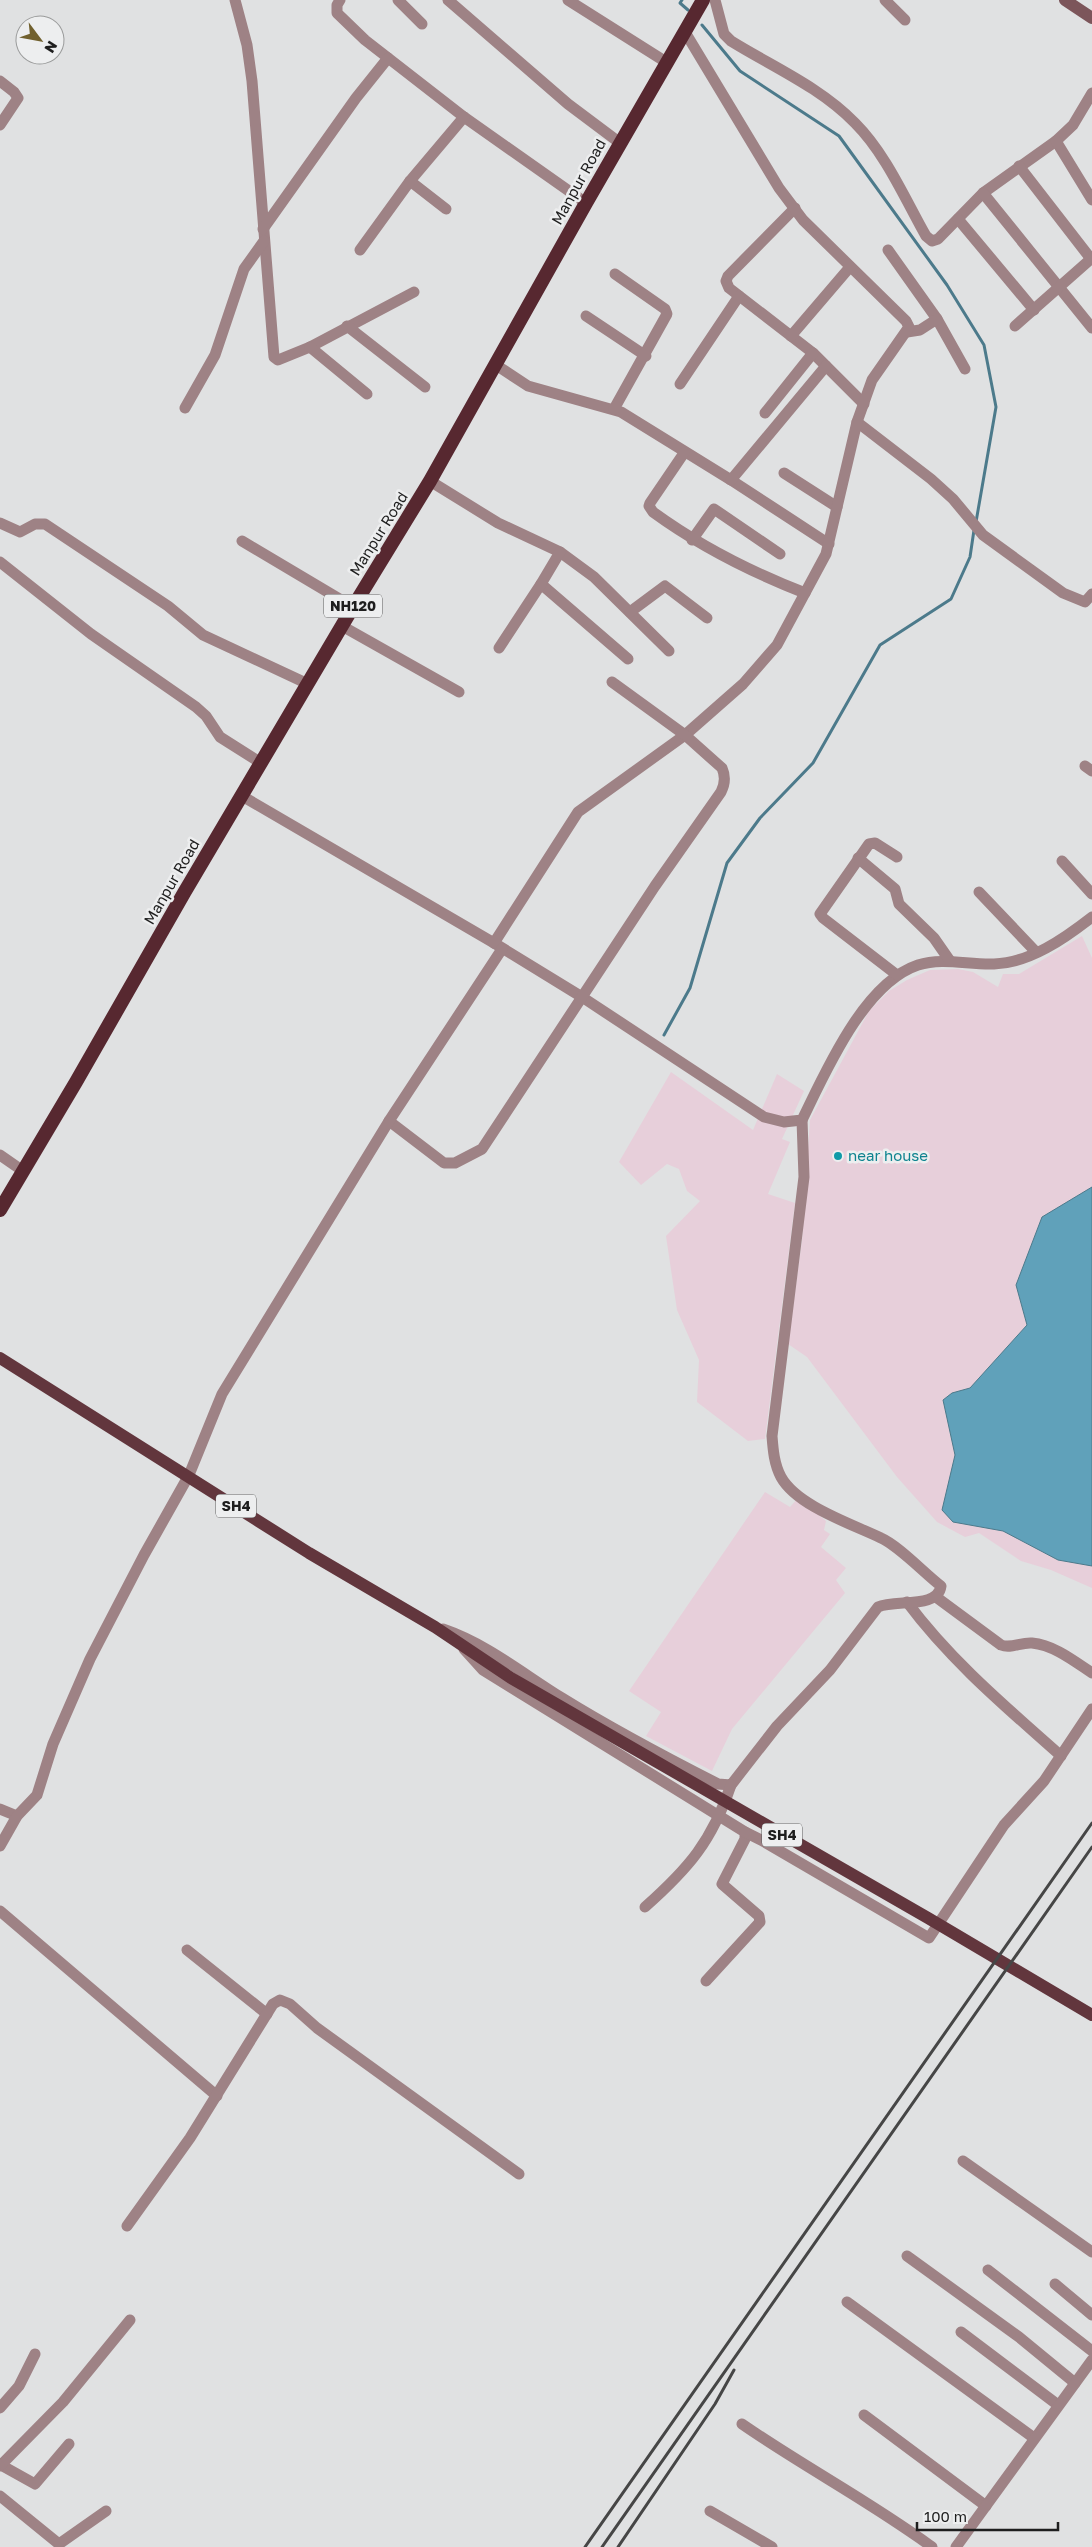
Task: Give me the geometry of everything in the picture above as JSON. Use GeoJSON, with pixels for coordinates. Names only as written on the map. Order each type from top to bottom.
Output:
{"type":"FeatureCollection","features":[{"type":"Feature","properties":{"kind":"highway","name":"Manpur Road"},"geometry":{"type":"LineString","coordinates":[[0,1210],[353,607],[430,481],[620,142],[703,0]]}},
{"type":"Feature","properties":{"kind":"main road"},"geometry":{"type":"LineString","coordinates":[[1065,0],[1092,18]]}},
{"type":"Feature","properties":{"kind":"main road","name":"SH4"},"geometry":{"type":"LineString","coordinates":[[0,1358],[189,1475],[309,1553],[435,1627],[511,1678],[928,1918],[1092,2015]]}},
{"type":"Feature","properties":{"kind":"street"},"geometry":{"type":"LineString","coordinates":[[235,0],[247,45],[252,81],[274,357],[278,360],[310,347],[414,292]]}},
{"type":"Feature","properties":{"kind":"street"},"geometry":{"type":"LineString","coordinates":[[340,0],[336,9],[342,19],[388,58],[464,117],[586,203]]}},
{"type":"Feature","properties":{"kind":"street"},"geometry":{"type":"LineString","coordinates":[[398,0],[422,24]]}},
{"type":"Feature","properties":{"kind":"street"},"geometry":{"type":"LineString","coordinates":[[448,0],[568,104],[620,142]]}},
{"type":"Feature","properties":{"kind":"street"},"geometry":{"type":"LineString","coordinates":[[568,0],[666,62]]}},
{"type":"Feature","properties":{"kind":"street"},"geometry":{"type":"LineString","coordinates":[[715,0],[724,34],[731,42],[811,87],[856,124],[889,170],[926,236],[932,241],[938,239],[983,193],[1056,141],[1073,125],[1092,93]]}},
{"type":"Feature","properties":{"kind":"street"},"geometry":{"type":"LineString","coordinates":[[886,0],[905,20]]}},
{"type":"Feature","properties":{"kind":"street"},"geometry":{"type":"LineString","coordinates":[[0,1846],[17,1816],[38,1795],[52,1744],[90,1659],[144,1555],[189,1475],[222,1394],[498,946],[578,812],[685,735],[743,684],[777,645],[829,544],[857,422],[872,380],[909,327],[906,321],[795,208],[779,188],[685,32]]}},
{"type":"Feature","properties":{"kind":"street"},"geometry":{"type":"LineString","coordinates":[[185,408],[215,355],[244,268],[356,98],[388,58]]}},
{"type":"Feature","properties":{"kind":"street"},"geometry":{"type":"LineString","coordinates":[[0,81],[14,92],[18,98],[0,125]]}},
{"type":"Feature","properties":{"kind":"street"},"geometry":{"type":"LineString","coordinates":[[360,250],[410,181],[464,117]]}},
{"type":"Feature","properties":{"kind":"street"},"geometry":{"type":"LineString","coordinates":[[1056,141],[1092,200]]}},
{"type":"Feature","properties":{"kind":"street"},"geometry":{"type":"LineString","coordinates":[[1015,326],[1092,258],[1019,166]]}},
{"type":"Feature","properties":{"kind":"street"},"geometry":{"type":"LineString","coordinates":[[410,181],[446,208]]}},
{"type":"Feature","properties":{"kind":"street"},"geometry":{"type":"LineString","coordinates":[[983,193],[1092,328]]}},
{"type":"Feature","properties":{"kind":"street"},"geometry":{"type":"LineString","coordinates":[[795,208],[728,276],[727,285],[813,353],[864,404]]}},
{"type":"Feature","properties":{"kind":"street"},"geometry":{"type":"LineString","coordinates":[[958,219],[1034,310]]}},
{"type":"Feature","properties":{"kind":"street"},"geometry":{"type":"LineString","coordinates":[[888,250],[937,319],[965,369]]}},
{"type":"Feature","properties":{"kind":"street"},"geometry":{"type":"LineString","coordinates":[[791,336],[850,266]]}},
{"type":"Feature","properties":{"kind":"street"},"geometry":{"type":"LineString","coordinates":[[614,409],[646,356],[666,319],[667,311],[615,274]]}},
{"type":"Feature","properties":{"kind":"street"},"geometry":{"type":"LineString","coordinates":[[680,384],[739,296]]}},
{"type":"Feature","properties":{"kind":"street"},"geometry":{"type":"LineString","coordinates":[[586,316],[646,356]]}},
{"type":"Feature","properties":{"kind":"street"},"geometry":{"type":"LineString","coordinates":[[907,332],[920,330],[937,319]]}},
{"type":"Feature","properties":{"kind":"street"},"geometry":{"type":"LineString","coordinates":[[347,326],[426,387]]}},
{"type":"Feature","properties":{"kind":"street"},"geometry":{"type":"LineString","coordinates":[[310,347],[367,394]]}},
{"type":"Feature","properties":{"kind":"street"},"geometry":{"type":"LineString","coordinates":[[765,413],[813,353]]}},
{"type":"Feature","properties":{"kind":"street"},"geometry":{"type":"LineString","coordinates":[[496,365],[528,386],[614,409],[731,480],[829,544]]}},
{"type":"Feature","properties":{"kind":"street"},"geometry":{"type":"LineString","coordinates":[[731,480],[826,366]]}},
{"type":"Feature","properties":{"kind":"street"},"geometry":{"type":"LineString","coordinates":[[857,422],[931,478],[953,499],[983,535],[1063,593],[1085,602],[1092,594]]}},
{"type":"Feature","properties":{"kind":"street"},"geometry":{"type":"LineString","coordinates":[[684,453],[649,506],[653,512],[692,540],[754,572],[805,593]]}},
{"type":"Feature","properties":{"kind":"street"},"geometry":{"type":"LineString","coordinates":[[784,473],[837,507]]}},
{"type":"Feature","properties":{"kind":"street"},"geometry":{"type":"LineString","coordinates":[[430,481],[498,523],[560,552],[594,577],[669,651]]}},
{"type":"Feature","properties":{"kind":"street"},"geometry":{"type":"LineString","coordinates":[[692,540],[714,509],[780,554]]}},
{"type":"Feature","properties":{"kind":"street"},"geometry":{"type":"LineString","coordinates":[[0,523],[20,532],[35,524],[45,524],[168,606],[203,635],[308,684]]}},
{"type":"Feature","properties":{"kind":"street"},"geometry":{"type":"LineString","coordinates":[[242,541],[353,607]]}},
{"type":"Feature","properties":{"kind":"street"},"geometry":{"type":"LineString","coordinates":[[499,648],[542,584],[560,552]]}},
{"type":"Feature","properties":{"kind":"street"},"geometry":{"type":"LineString","coordinates":[[0,562],[91,634],[196,707],[206,716],[220,737],[261,763]]}},
{"type":"Feature","properties":{"kind":"street"},"geometry":{"type":"LineString","coordinates":[[542,584],[628,659]]}},
{"type":"Feature","properties":{"kind":"street"},"geometry":{"type":"LineString","coordinates":[[630,612],[665,586],[707,618]]}},
{"type":"Feature","properties":{"kind":"street"},"geometry":{"type":"LineString","coordinates":[[342,626],[459,692]]}},
{"type":"Feature","properties":{"kind":"street"},"geometry":{"type":"LineString","coordinates":[[389,1121],[444,1164],[455,1164],[482,1149],[655,886],[721,792],[725,783],[725,774],[722,768],[685,735],[612,682]]}},
{"type":"Feature","properties":{"kind":"street"},"geometry":{"type":"LineString","coordinates":[[242,796],[582,997],[764,1116],[784,1122],[802,1120]]}},
{"type":"Feature","properties":{"kind":"street"},"geometry":{"type":"LineString","coordinates":[[897,857],[872,842],[858,858],[820,914],[897,975]]}},
{"type":"Feature","properties":{"kind":"street"},"geometry":{"type":"LineString","coordinates":[[858,858],[896,889],[899,904],[934,938],[950,961]]}},
{"type":"Feature","properties":{"kind":"street"},"geometry":{"type":"LineString","coordinates":[[1062,861],[1092,894]]}},
{"type":"Feature","properties":{"kind":"street"},"geometry":{"type":"LineString","coordinates":[[979,892],[1036,952]]}},
{"type":"Feature","properties":{"kind":"street"},"geometry":{"type":"LineString","coordinates":[[645,1907],[689,1863],[710,1835],[720,1816],[731,1785],[777,1726],[830,1670],[874,1610],[882,1604],[928,1600],[936,1597],[941,1586],[882,1538],[865,1532],[814,1505],[791,1489],[781,1477],[776,1465],[772,1436],[804,1177],[802,1120],[860,1012],[884,985],[897,975],[920,965],[950,961],[995,964],[1017,960],[1060,940],[1092,917]]}},
{"type":"Feature","properties":{"kind":"street"},"geometry":{"type":"LineString","coordinates":[[0,1155],[23,1170]]}},
{"type":"Feature","properties":{"kind":"street"},"geometry":{"type":"LineString","coordinates":[[936,1597],[1001,1645],[1008,1647],[1029,1643],[1042,1645],[1092,1673]]}},
{"type":"Feature","properties":{"kind":"street"},"geometry":{"type":"LineString","coordinates":[[907,1602],[931,1634],[960,1664],[1061,1756]]}},
{"type":"Feature","properties":{"kind":"street"},"geometry":{"type":"LineString","coordinates":[[435,1627],[458,1634],[489,1650],[562,1698],[636,1741],[718,1784],[731,1785]]}},
{"type":"Feature","properties":{"kind":"street"},"geometry":{"type":"LineString","coordinates":[[461,1646],[483,1670],[745,1832],[929,1938],[1004,1825],[1039,1787],[1092,1709]]}},
{"type":"Feature","properties":{"kind":"street"},"geometry":{"type":"LineString","coordinates":[[0,1809],[17,1816]]}},
{"type":"Feature","properties":{"kind":"street"},"geometry":{"type":"LineString","coordinates":[[706,1981],[760,1922],[757,1915],[722,1884],[745,1839],[745,1832]]}},
{"type":"Feature","properties":{"kind":"street"},"geometry":{"type":"LineString","coordinates":[[0,1911],[217,2096]]}},
{"type":"Feature","properties":{"kind":"street"},"geometry":{"type":"LineString","coordinates":[[187,1950],[267,2014]]}},
{"type":"Feature","properties":{"kind":"street"},"geometry":{"type":"LineString","coordinates":[[127,2226],[190,2138],[275,2002],[280,2000],[287,2002],[323,2032],[519,2174]]}},
{"type":"Feature","properties":{"kind":"street"},"geometry":{"type":"LineString","coordinates":[[963,2161],[1092,2252]]}},
{"type":"Feature","properties":{"kind":"street"},"geometry":{"type":"LineString","coordinates":[[907,2256],[1019,2336],[1075,2383]]}},
{"type":"Feature","properties":{"kind":"street"},"geometry":{"type":"LineString","coordinates":[[988,2270],[1092,2351]]}},
{"type":"Feature","properties":{"kind":"street"},"geometry":{"type":"LineString","coordinates":[[1055,2284],[1092,2315]]}},
{"type":"Feature","properties":{"kind":"street"},"geometry":{"type":"LineString","coordinates":[[847,2302],[1034,2438]]}},
{"type":"Feature","properties":{"kind":"street"},"geometry":{"type":"LineString","coordinates":[[69,2444],[35,2484],[0,2466],[63,2402],[130,2320]]}},
{"type":"Feature","properties":{"kind":"street"},"geometry":{"type":"LineString","coordinates":[[961,2332],[1058,2405]]}},
{"type":"Feature","properties":{"kind":"street"},"geometry":{"type":"LineString","coordinates":[[0,2408],[19,2386],[36,2354]]}},
{"type":"Feature","properties":{"kind":"street"},"geometry":{"type":"LineString","coordinates":[[956,2547],[1092,2360]]}},
{"type":"Feature","properties":{"kind":"street"},"geometry":{"type":"LineString","coordinates":[[864,2415],[986,2506]]}},
{"type":"Feature","properties":{"kind":"street"},"geometry":{"type":"LineString","coordinates":[[742,2424],[786,2454],[894,2520],[932,2547]]}},
{"type":"Feature","properties":{"kind":"street"},"geometry":{"type":"LineString","coordinates":[[0,2496],[59,2544],[106,2511]]}},
{"type":"Feature","properties":{"kind":"street"},"geometry":{"type":"LineString","coordinates":[[710,2511],[772,2547]]}},
{"type":"Feature","properties":{"kind":"shaded area"},"geometry":{"type":"Polygon","coordinates":[[[1082,936],[1092,958],[1092,1588],[1051,1570],[1021,1561],[979,1533],[965,1537],[937,1522],[897,1477],[807,1357],[788,1344],[802,1240],[810,1120],[869,1011],[889,991],[907,980],[930,970],[958,969],[973,972],[998,987],[1003,974],[1019,974],[1082,936]]]}},
{"type":"Feature","properties":{"kind":"shaded area"},"geometry":{"type":"Polygon","coordinates":[[[671,1072],[753,1130],[777,1074],[804,1091],[782,1139],[790,1142],[768,1194],[795,1203],[765,1439],[748,1441],[697,1402],[699,1360],[677,1310],[666,1236],[700,1201],[687,1191],[679,1169],[667,1164],[641,1185],[619,1162],[671,1072]]]}},
{"type":"Feature","properties":{"kind":"shaded area"},"geometry":{"type":"Polygon","coordinates":[[[765,1492],[790,1507],[798,1498],[826,1521],[824,1530],[830,1534],[821,1547],[846,1568],[836,1580],[845,1593],[732,1729],[712,1771],[646,1736],[661,1712],[629,1691],[765,1492]]]}},
{"type":"Feature","properties":{"kind":"water"},"geometry":{"type":"Polygon","coordinates":[[[1092,1187],[1092,1566],[1058,1560],[1003,1531],[953,1522],[942,1510],[955,1455],[943,1400],[952,1393],[970,1388],[1027,1325],[1016,1285],[1042,1217],[1092,1187]]]}},
{"type":"Feature","properties":{"kind":"waterway"},"geometry":{"type":"LineString","coordinates":[[682,0],[680,3],[688,10]]}},
{"type":"Feature","properties":{"kind":"waterway"},"geometry":{"type":"LineString","coordinates":[[702,25],[740,71],[839,136],[947,285],[984,345],[996,407],[976,522]]}},
{"type":"Feature","properties":{"kind":"waterway"},"geometry":{"type":"LineString","coordinates":[[664,1035],[690,988],[727,863],[760,818],[813,763],[880,645],[951,599],[970,557],[974,530]]}},
{"type":"Feature","properties":{"kind":"railway"},"geometry":{"type":"LineString","coordinates":[[585,2547],[1092,1823]]}},
{"type":"Feature","properties":{"kind":"railway"},"geometry":{"type":"LineString","coordinates":[[602,2547],[1092,1847]]}},
{"type":"Feature","properties":{"kind":"railway"},"geometry":{"type":"LineString","coordinates":[[618,2547],[715,2404],[734,2370]]}},
{"type":"Feature","properties":{"kind":"place","name":"near house"},"geometry":{"type":"Point","coordinates":[838,1156]}}]}
